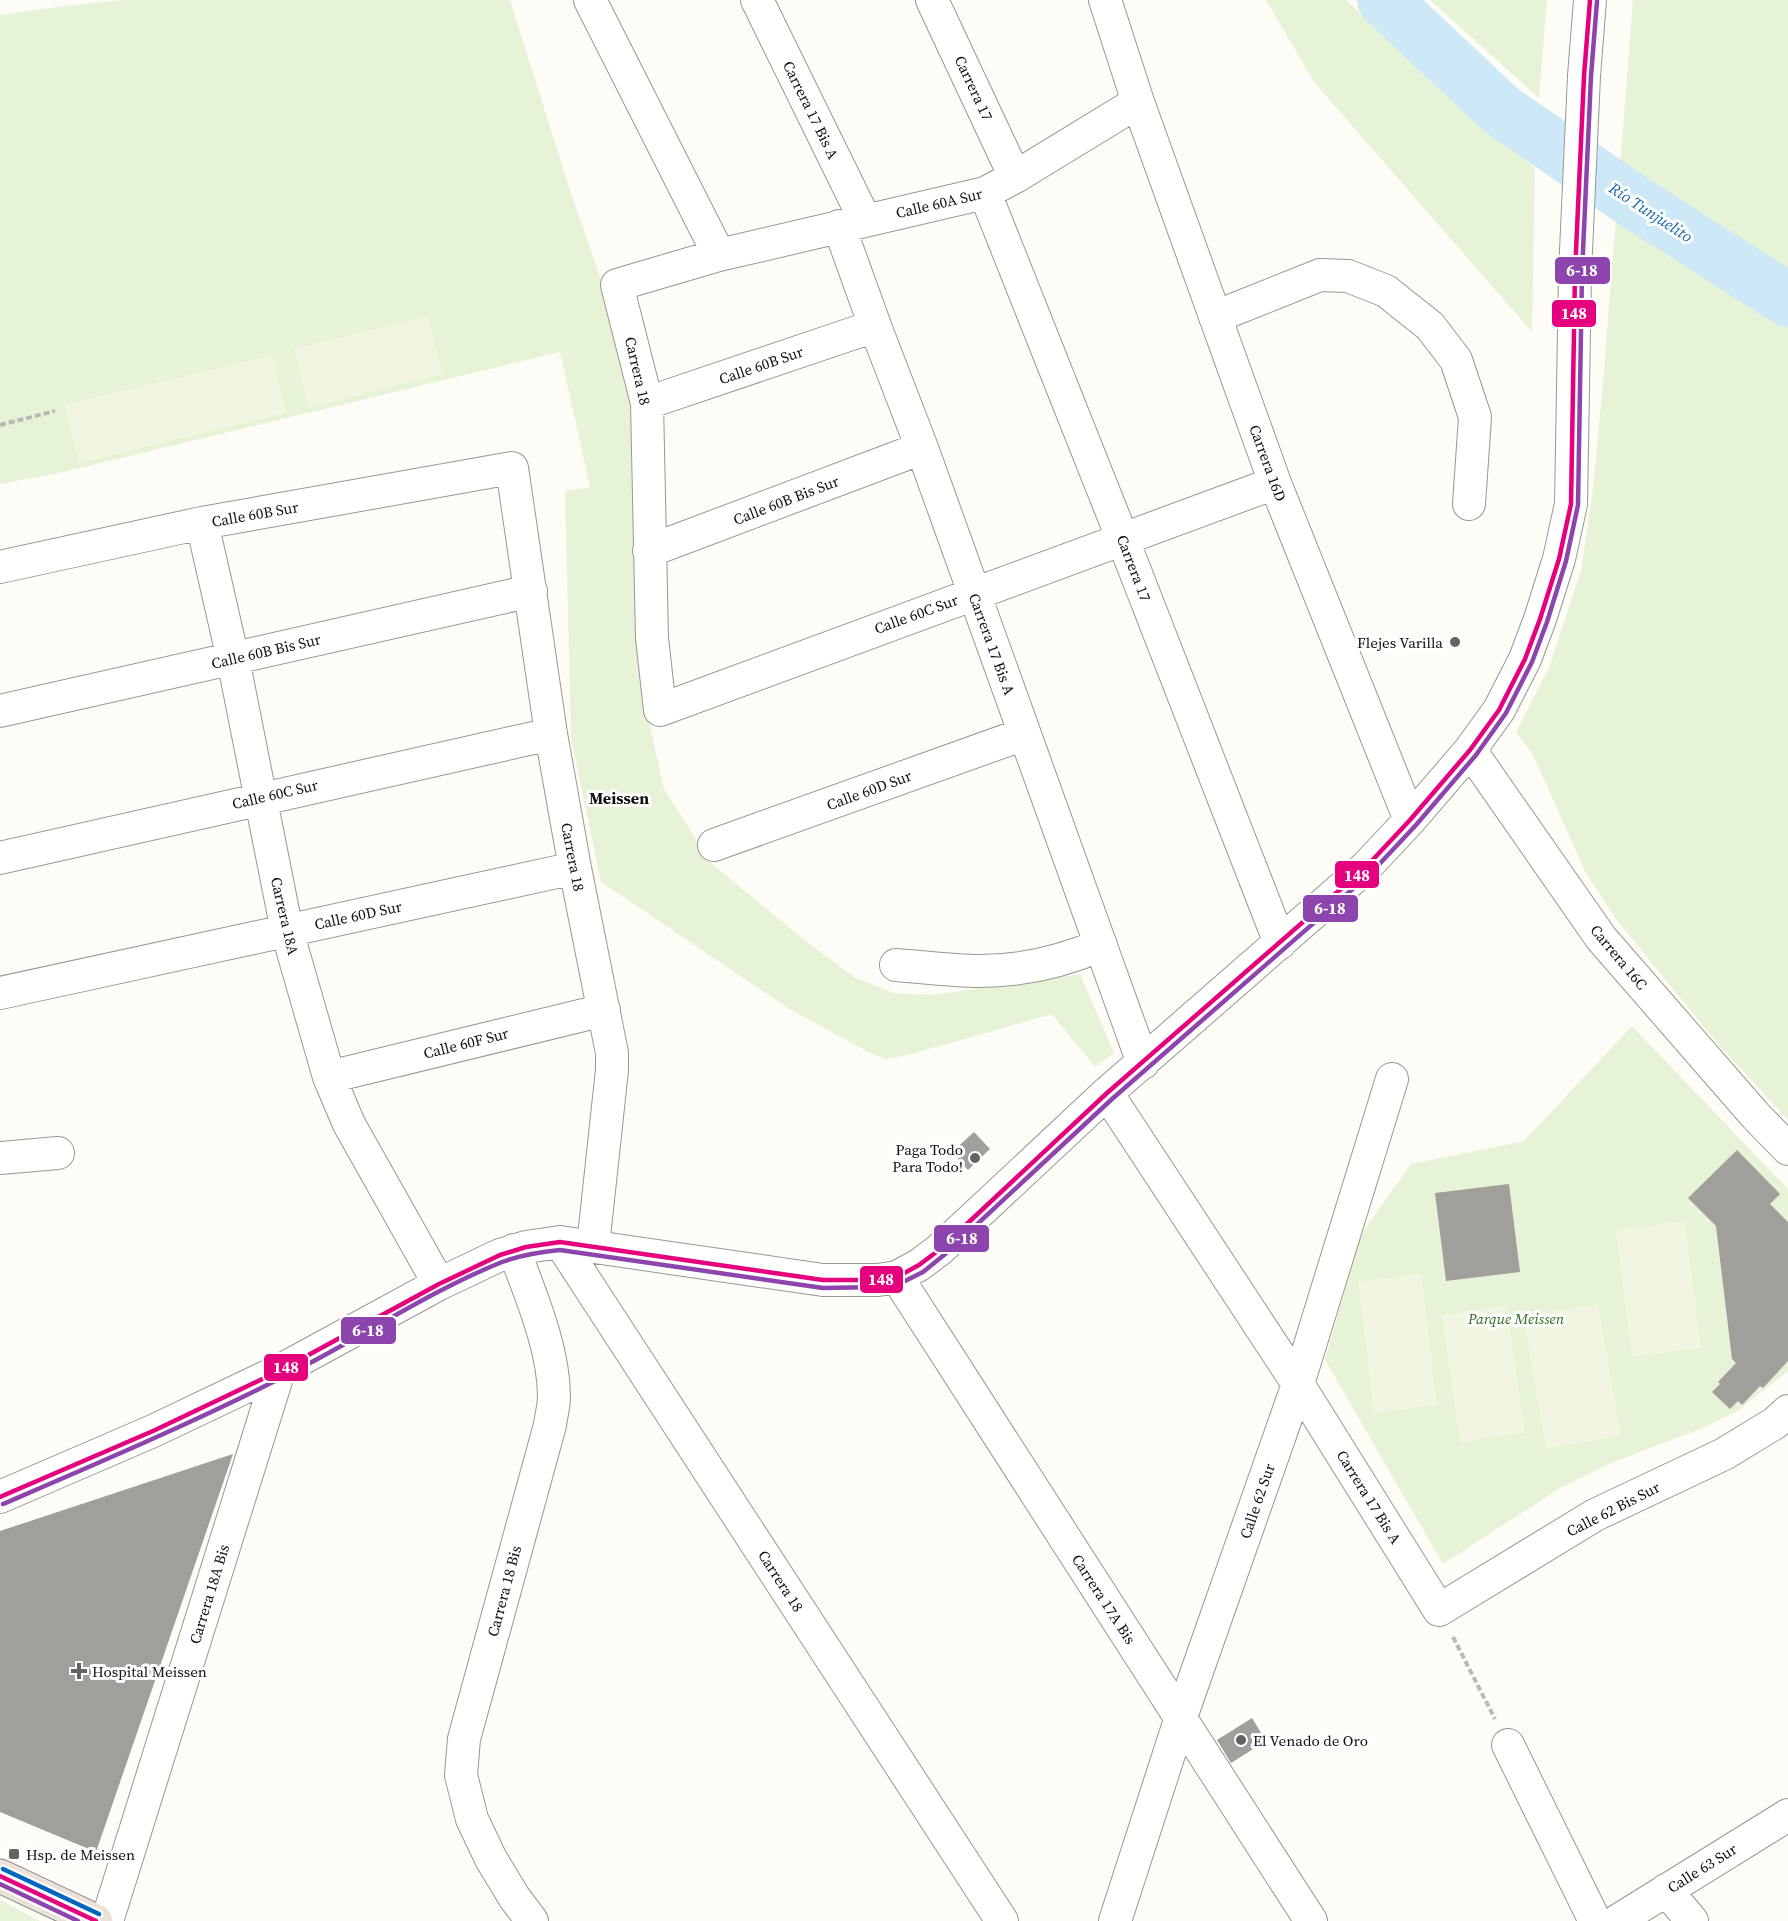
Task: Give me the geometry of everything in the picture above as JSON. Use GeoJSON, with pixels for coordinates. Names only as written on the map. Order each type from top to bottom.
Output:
{"type":"FeatureCollection","features":[{"type":"Feature","properties":{"kind":"highway"},"geometry":{"type":"LineString","coordinates":[[0,1876],[96,1921]]}},
{"type":"Feature","properties":{"kind":"street"},"geometry":{"type":"LineString","coordinates":[[590,0],[719,255]]}},
{"type":"Feature","properties":{"kind":"street","name":"Carrera 17 Bis A"},"geometry":{"type":"LineString","coordinates":[[757,0],[852,223],[875,326],[922,448],[1143,1063]]}},
{"type":"Feature","properties":{"kind":"street","name":"Carrera 17"},"geometry":{"type":"LineString","coordinates":[[932,0],[1015,177]]}},
{"type":"Feature","properties":{"kind":"street"},"geometry":{"type":"LineString","coordinates":[[1105,0],[1138,102]]}},
{"type":"Feature","properties":{"kind":"street"},"geometry":{"type":"LineString","coordinates":[[0,1497],[153,1431],[279,1371],[439,1284],[514,1250],[560,1242],[823,1280],[878,1281],[897,1277],[919,1265],[939,1250],[1107,1093],[1366,867],[1470,750],[1498,710],[1525,659],[1556,569],[1571,504],[1575,273],[1584,76],[1590,0]]}},
{"type":"Feature","properties":{"kind":"street","name":"Calle 60A Sur"},"geometry":{"type":"LineString","coordinates":[[617,285],[719,255],[985,193],[1138,102]]}},
{"type":"Feature","properties":{"kind":"street","name":"Carrera 16D"},"geometry":{"type":"LineString","coordinates":[[1138,102],[1275,483],[1410,820]]}},
{"type":"Feature","properties":{"kind":"street","name":"Carrera 17"},"geometry":{"type":"LineString","coordinates":[[985,193],[1280,943]]}},
{"type":"Feature","properties":{"kind":"street"},"geometry":{"type":"LineString","coordinates":[[1215,317],[1320,275],[1348,276],[1386,291],[1430,326],[1456,360],[1475,417],[1469,504]]}},
{"type":"Feature","properties":{"kind":"street","name":"Carrera 18"},"geometry":{"type":"LineString","coordinates":[[617,285],[647,403],[652,638],[660,710]]}},
{"type":"Feature","properties":{"kind":"street","name":"Calle 60B Sur"},"geometry":{"type":"LineString","coordinates":[[647,403],[875,326]]}},
{"type":"Feature","properties":{"kind":"street","name":"Calle 60B Bis Sur"},"geometry":{"type":"LineString","coordinates":[[650,551],[922,448]]}},
{"type":"Feature","properties":{"kind":"street","name":"Calle 60B Sur"},"geometry":{"type":"LineString","coordinates":[[0,567],[202,523],[512,468]]}},
{"type":"Feature","properties":{"kind":"street","name":"Carrera 18"},"geometry":{"type":"LineString","coordinates":[[512,468],[551,734],[612,1053],[593,1246]]}},
{"type":"Feature","properties":{"kind":"street","name":"Calle 60C Sur"},"geometry":{"type":"LineString","coordinates":[[660,710],[1275,483]]}},
{"type":"Feature","properties":{"kind":"street","name":"Carrera 18A"},"geometry":{"type":"LineString","coordinates":[[202,523],[233,658],[287,931],[329,1077],[349,1124],[439,1284]]}},
{"type":"Feature","properties":{"kind":"street","name":"Calle 60B Bis Sur"},"geometry":{"type":"LineString","coordinates":[[0,711],[531,591]]}},
{"type":"Feature","properties":{"kind":"street","name":"Calle 60C Sur"},"geometry":{"type":"LineString","coordinates":[[0,858],[551,734]]}},
{"type":"Feature","properties":{"kind":"street","name":"Calle 60D Sur"},"geometry":{"type":"LineString","coordinates":[[714,845],[1024,734]]}},
{"type":"Feature","properties":{"kind":"street","name":"Carrera 16C"},"geometry":{"type":"LineString","coordinates":[[1470,750],[1601,938],[1755,1115],[1788,1149]]}},
{"type":"Feature","properties":{"kind":"street","name":"Calle 60D Sur"},"geometry":{"type":"LineString","coordinates":[[0,993],[575,868]]}},
{"type":"Feature","properties":{"kind":"street"},"geometry":{"type":"LineString","coordinates":[[896,965],[975,971],[1016,968],[1044,964],[1077,955],[1101,945]]}},
{"type":"Feature","properties":{"kind":"street","name":"Calle 60F Sur"},"geometry":{"type":"LineString","coordinates":[[329,1077],[604,1010]]}},
{"type":"Feature","properties":{"kind":"street","name":"Calle 62 Sur"},"geometry":{"type":"LineString","coordinates":[[1115,1921],[1181,1718],[1298,1384],[1392,1079]]}},
{"type":"Feature","properties":{"kind":"street","name":"Carrera 17 Bis A"},"geometry":{"type":"LineString","coordinates":[[1107,1093],[1298,1384],[1439,1610]]}},
{"type":"Feature","properties":{"kind":"street"},"geometry":{"type":"LineString","coordinates":[[0,1158],[58,1153]]}},
{"type":"Feature","properties":{"kind":"street","name":"Carrera 18"},"geometry":{"type":"LineString","coordinates":[[560,1242],[1002,1921]]}},
{"type":"Feature","properties":{"kind":"street","name":"Carrera 18 Bis"},"geometry":{"type":"LineString","coordinates":[[514,1250],[541,1328],[553,1372],[554,1400],[550,1425],[464,1738],[461,1776],[472,1819],[491,1859],[532,1921]]}},
{"type":"Feature","properties":{"kind":"street","name":"Carrera 17A Bis"},"geometry":{"type":"LineString","coordinates":[[897,1277],[1311,1921]]}},
{"type":"Feature","properties":{"kind":"street","name":"Carrera 18A Bis"},"geometry":{"type":"LineString","coordinates":[[107,1921],[279,1371]]}},
{"type":"Feature","properties":{"kind":"street","name":"Calle 62 Bis Sur"},"geometry":{"type":"LineString","coordinates":[[1439,1610],[1595,1515],[1724,1454],[1775,1423],[1788,1411]]}},
{"type":"Feature","properties":{"kind":"street"},"geometry":{"type":"LineString","coordinates":[[1508,1745],[1595,1921]]}},
{"type":"Feature","properties":{"kind":"street","name":"Calle 63 Sur"},"geometry":{"type":"LineString","coordinates":[[1617,1921],[1788,1815]]}},
{"type":"Feature","properties":{"kind":"street"},"geometry":{"type":"LineString","coordinates":[[1666,1890],[1692,1921]]}},
{"type":"Feature","properties":{"kind":"path"},"geometry":{"type":"LineString","coordinates":[[0,425],[56,411]]}},
{"type":"Feature","properties":{"kind":"path"},"geometry":{"type":"LineString","coordinates":[[1439,1610],[1508,1745]]}},
{"type":"Feature","properties":{"kind":"green space"},"geometry":{"type":"Polygon","coordinates":[[[120,0],[510,0],[600,277],[632,385],[647,713],[664,789],[712,864],[807,942],[856,978],[894,993],[933,995],[1080,974],[1114,1053],[1095,1067],[1052,1014],[908,1055],[886,1059],[870,1053],[788,1008],[601,882],[571,738],[565,491],[590,487],[560,352],[63,472],[0,484],[0,15],[120,0]]]}},
{"type":"Feature","properties":{"kind":"green space"},"geometry":{"type":"Polygon","coordinates":[[[1266,0],[1346,0],[1432,80],[1535,168],[1532,332],[1314,82],[1266,0]]]}},
{"type":"Feature","properties":{"kind":"green space"},"geometry":{"type":"Polygon","coordinates":[[[1430,0],[1547,0],[1539,98],[1430,0]]]}},
{"type":"Feature","properties":{"kind":"green space"},"geometry":{"type":"Polygon","coordinates":[[[1633,0],[1788,0],[1788,1120],[1718,1044],[1616,919],[1586,873],[1532,753],[1516,732],[1549,668],[1581,571],[1593,489],[1603,383],[1633,0]]]}},
{"type":"Feature","properties":{"kind":"green space"},"geometry":{"type":"Polygon","coordinates":[[[428,316],[442,374],[308,408],[294,349],[428,316]]]}},
{"type":"Feature","properties":{"kind":"green space"},"geometry":{"type":"Polygon","coordinates":[[[273,355],[286,413],[79,463],[65,405],[273,355]]]}},
{"type":"Feature","properties":{"kind":"green space","name":"Parque Meissen"},"geometry":{"type":"Polygon","coordinates":[[[1632,1026],[1788,1189],[1788,1371],[1736,1412],[1700,1429],[1611,1463],[1560,1488],[1443,1564],[1325,1360],[1361,1234],[1411,1164],[1524,1141],[1632,1026]]]}},
{"type":"Feature","properties":{"kind":"green space"},"geometry":{"type":"Polygon","coordinates":[[[1685,1221],[1701,1348],[1632,1357],[1616,1230],[1685,1221]]]}},
{"type":"Feature","properties":{"kind":"green space"},"geometry":{"type":"Polygon","coordinates":[[[1421,1274],[1437,1405],[1374,1413],[1358,1282],[1421,1274]]]}},
{"type":"Feature","properties":{"kind":"green space"},"geometry":{"type":"Polygon","coordinates":[[[1598,1304],[1621,1436],[1546,1449],[1523,1317],[1598,1304]]]}},
{"type":"Feature","properties":{"kind":"green space"},"geometry":{"type":"Polygon","coordinates":[[[1507,1306],[1525,1433],[1460,1442],[1442,1315],[1507,1306]]]}},
{"type":"Feature","properties":{"kind":"green space"},"geometry":{"type":"Polygon","coordinates":[[[0,1900],[40,1921],[0,1921],[0,1900]]]}},
{"type":"Feature","properties":{"kind":"building"},"geometry":{"type":"Polygon","coordinates":[[[974,1132],[990,1149],[968,1170],[952,1152],[974,1132]]]}},
{"type":"Feature","properties":{"kind":"building"},"geometry":{"type":"Polygon","coordinates":[[[1737,1150],[1780,1194],[1770,1204],[1788,1222],[1788,1361],[1763,1388],[1760,1386],[1742,1405],[1738,1401],[1730,1409],[1712,1392],[1736,1363],[1732,1359],[1716,1226],[1688,1198],[1737,1150]]]}},
{"type":"Feature","properties":{"kind":"building"},"geometry":{"type":"Polygon","coordinates":[[[1509,1184],[1520,1272],[1446,1281],[1435,1193],[1509,1184]]]}},
{"type":"Feature","properties":{"kind":"building","name":"Hospital Meissen"},"geometry":{"type":"Polygon","coordinates":[[[233,1454],[96,1852],[0,1812],[0,1531],[233,1454]]]}},
{"type":"Feature","properties":{"kind":"building","name":"El Venado de Oro"},"geometry":{"type":"Polygon","coordinates":[[[1252,1718],[1266,1741],[1231,1763],[1217,1740],[1252,1718]]]}},
{"type":"Feature","properties":{"kind":"waterway","name":"Río Tunjuelito"},"geometry":{"type":"LineString","coordinates":[[1384,0],[1501,110],[1633,201],[1788,300]]}},
{"type":"Feature","properties":{"kind":"transit line","name":"148"},"geometry":{"type":"LineString","coordinates":[[0,1497],[153,1431],[279,1371],[439,1284],[500,1255],[526,1247],[560,1242],[823,1280],[878,1280],[897,1277],[919,1265],[939,1250],[1107,1093],[1366,867],[1470,750],[1499,710],[1525,659],[1559,559],[1571,504],[1575,273],[1584,76],[1590,0]]}},
{"type":"Feature","properties":{"kind":"transit line","name":"6-18"},"geometry":{"type":"LineString","coordinates":[[3,1504],[247,1395],[309,1364],[445,1288],[502,1262],[523,1256],[560,1250],[823,1288],[879,1287],[899,1284],[923,1272],[944,1255],[1112,1099],[1371,873],[1476,755],[1506,713],[1532,662],[1566,561],[1578,505],[1582,273],[1591,76],[1597,1]]}},
{"type":"Feature","properties":{"kind":"transit line"},"geometry":{"type":"LineString","coordinates":[[3,1869],[99,1914]]}},
{"type":"Feature","properties":{"kind":"transit line","name":"148"},"geometry":{"type":"LineString","coordinates":[[0,1876],[96,1921]]}},
{"type":"Feature","properties":{"kind":"transit line","name":"6-18"},"geometry":{"type":"LineString","coordinates":[[0,1884],[78,1921]]}},
{"type":"Feature","properties":{"kind":"place","name":"Flejes Varilla"},"geometry":{"type":"Point","coordinates":[1455,642]}},
{"type":"Feature","properties":{"kind":"place","name":"Paga Todo Para Todo!"},"geometry":{"type":"Point","coordinates":[975,1158]}},
{"type":"Feature","properties":{"kind":"place","name":"Hospital Meissen"},"geometry":{"type":"Point","coordinates":[79,1671]}},
{"type":"Feature","properties":{"kind":"place","name":"El Venado de Oro"},"geometry":{"type":"Point","coordinates":[1241,1740]}},
{"type":"Feature","properties":{"kind":"place","name":"Hsp. de Meissen"},"geometry":{"type":"Point","coordinates":[14,1854]}},
{"type":"Feature","properties":{"kind":"district","name":"Meissen"},"geometry":{"type":"Point","coordinates":[619,798]}}]}
